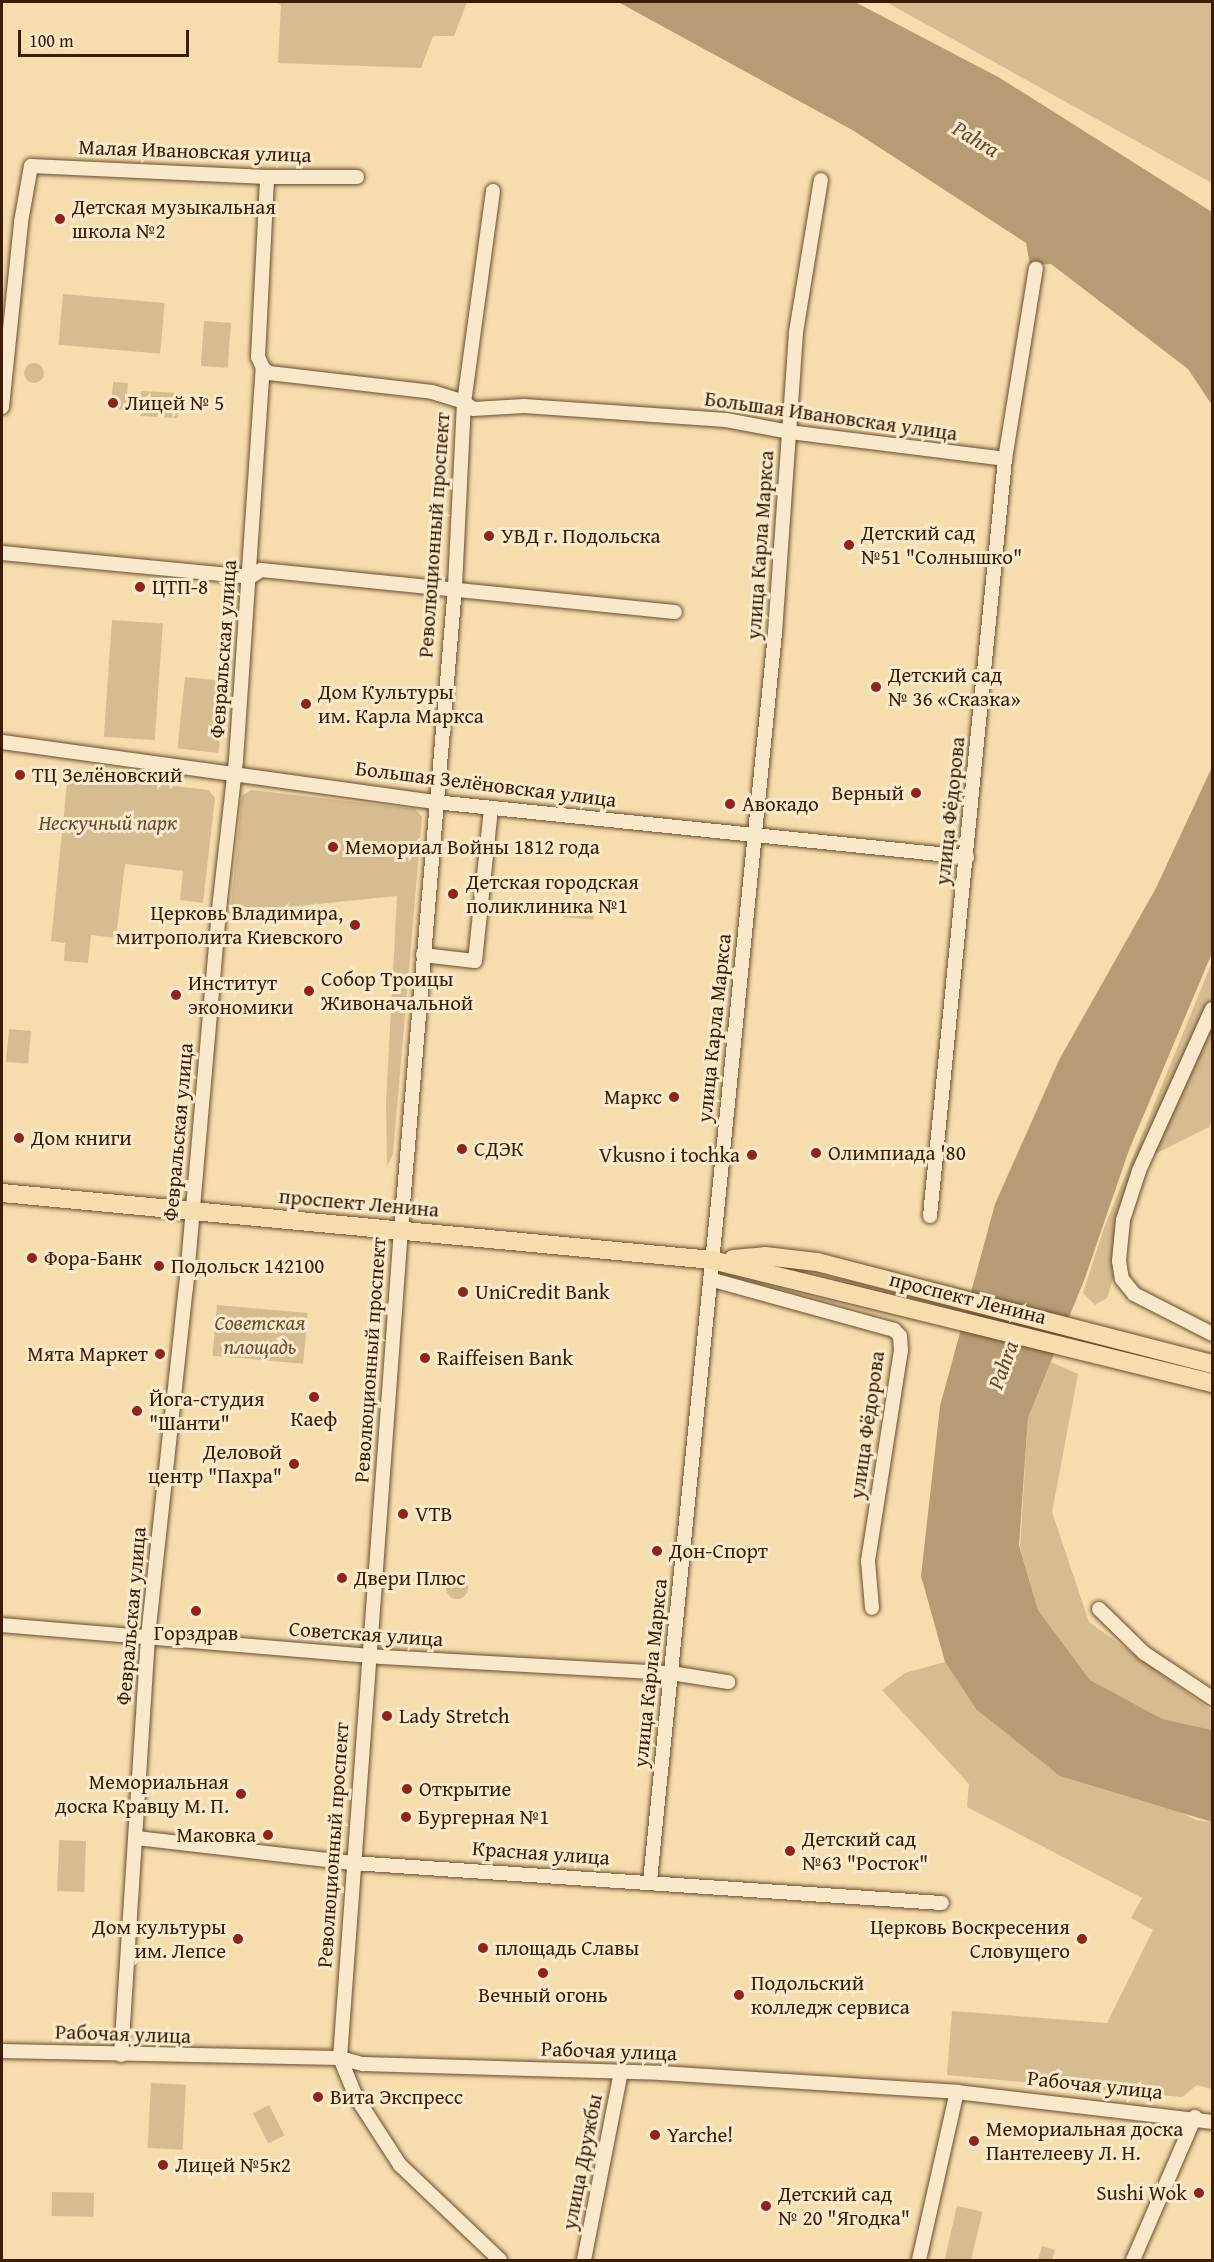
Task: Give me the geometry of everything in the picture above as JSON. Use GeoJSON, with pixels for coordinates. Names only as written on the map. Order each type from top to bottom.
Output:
{"type":"FeatureCollection","features":[{"type":"Feature","properties":{"kind":"main road","name":"проспект Ленина"},"geometry":{"type":"LineString","coordinates":[[2,1193],[712,1260],[815,1283],[1212,1383]]}},
{"type":"Feature","properties":{"kind":"main road","name":"проспект Ленина"},"geometry":{"type":"LineString","coordinates":[[712,1260],[765,1256],[817,1262],[1212,1364]]}},
{"type":"Feature","properties":{"kind":"street","name":"Малая Ивановская улица"},"geometry":{"type":"LineString","coordinates":[[4,357],[21,222],[31,166],[267,177],[357,177]]}},
{"type":"Feature","properties":{"kind":"street","name":"Февральская улица"},"geometry":{"type":"LineString","coordinates":[[121,2055],[137,1838],[148,1636],[235,774],[263,368],[258,357],[267,177]]}},
{"type":"Feature","properties":{"kind":"street","name":"улица Карла Маркса"},"geometry":{"type":"LineString","coordinates":[[650,1881],[713,1280],[712,1260],[775,633],[796,332],[821,180]]}},
{"type":"Feature","properties":{"kind":"street","name":"Революционный проспект"},"geometry":{"type":"LineString","coordinates":[[492,191],[464,402],[455,587],[435,802],[401,1229],[352,1863],[340,2058],[356,2097],[400,2165],[500,2260]]}},
{"type":"Feature","properties":{"kind":"street","name":"улица Фёдорова"},"geometry":{"type":"LineString","coordinates":[[930,1216],[1005,459],[1036,268]]}},
{"type":"Feature","properties":{"kind":"street"},"geometry":{"type":"LineString","coordinates":[[2,407],[4,357]]}},
{"type":"Feature","properties":{"kind":"street","name":"Большая Ивановская улица"},"geometry":{"type":"LineString","coordinates":[[263,368],[269,373],[432,392],[464,402],[473,409],[524,406],[726,420],[789,432],[1005,459]]}},
{"type":"Feature","properties":{"kind":"street"},"geometry":{"type":"LineString","coordinates":[[2,553],[250,577],[261,570],[455,587],[675,612]]}},
{"type":"Feature","properties":{"kind":"street","name":"Большая Зелёновская улица"},"geometry":{"type":"LineString","coordinates":[[2,742],[435,802],[967,857]]}},
{"type":"Feature","properties":{"kind":"street"},"geometry":{"type":"LineString","coordinates":[[423,956],[475,961],[491,808]]}},
{"type":"Feature","properties":{"kind":"street"},"geometry":{"type":"LineString","coordinates":[[1212,1009],[1139,1171],[1123,1220],[1119,1261],[1122,1279],[1134,1294],[1212,1334]]}},
{"type":"Feature","properties":{"kind":"street","name":"улица Фёдорова"},"geometry":{"type":"LineString","coordinates":[[713,1280],[727,1287],[894,1330],[900,1336],[901,1350],[868,1561],[872,1608]]}},
{"type":"Feature","properties":{"kind":"street"},"geometry":{"type":"LineString","coordinates":[[1099,1609],[1144,1653],[1212,1698]]}},
{"type":"Feature","properties":{"kind":"street","name":"Советская улица"},"geometry":{"type":"LineString","coordinates":[[2,1626],[148,1636],[368,1656],[671,1673],[728,1682]]}},
{"type":"Feature","properties":{"kind":"street","name":"Красная улица"},"geometry":{"type":"LineString","coordinates":[[137,1838],[352,1863],[650,1881],[942,1903]]}},
{"type":"Feature","properties":{"kind":"street","name":"Рабочая улица"},"geometry":{"type":"LineString","coordinates":[[2,2051],[340,2058],[363,2064],[621,2072],[957,2092],[1195,2118],[1212,2122]]}},
{"type":"Feature","properties":{"kind":"street","name":"улица Дружбы"},"geometry":{"type":"LineString","coordinates":[[584,2260],[621,2072]]}},
{"type":"Feature","properties":{"kind":"street"},"geometry":{"type":"LineString","coordinates":[[919,2260],[957,2092]]}},
{"type":"Feature","properties":{"kind":"street"},"geometry":{"type":"LineString","coordinates":[[1133,2260],[1195,2118]]}},
{"type":"Feature","properties":{"kind":"green space"},"geometry":{"type":"Polygon","coordinates":[[[275,2],[467,2],[454,36],[433,36],[421,68],[278,63],[281,5],[275,2]]]}},
{"type":"Feature","properties":{"kind":"green space"},"geometry":{"type":"Polygon","coordinates":[[[886,2],[1212,2],[1212,183],[886,2]]]}},
{"type":"Feature","properties":{"kind":"green space"},"geometry":{"type":"Polygon","coordinates":[[[63,294],[165,303],[160,354],[59,345],[63,294]]]}},
{"type":"Feature","properties":{"kind":"green space"},"geometry":{"type":"Polygon","coordinates":[[[204,321],[231,323],[228,368],[201,366],[204,321]]]}},
{"type":"Feature","properties":{"kind":"green space"},"geometry":{"type":"Polygon","coordinates":[[[34,363],[41,366],[44,373],[41,380],[34,383],[27,380],[24,373],[27,366],[34,363]]]}},
{"type":"Feature","properties":{"kind":"green space"},"geometry":{"type":"Polygon","coordinates":[[[113,382],[128,383],[126,410],[111,409],[113,382]]]}},
{"type":"Feature","properties":{"kind":"green space"},"geometry":{"type":"Polygon","coordinates":[[[141,391],[179,393],[178,418],[140,416],[141,391]]]}},
{"type":"Feature","properties":{"kind":"green space"},"geometry":{"type":"Polygon","coordinates":[[[112,620],[163,624],[155,740],[104,737],[112,620]]]}},
{"type":"Feature","properties":{"kind":"green space"},"geometry":{"type":"Polygon","coordinates":[[[185,677],[226,681],[218,753],[177,749],[185,677]]]}},
{"type":"Feature","properties":{"kind":"green space","name":"Нескучный парк"},"geometry":{"type":"Polygon","coordinates":[[[68,774],[209,790],[215,798],[203,903],[180,900],[183,871],[125,864],[116,938],[91,935],[88,963],[64,961],[65,943],[51,941],[68,774]]]}},
{"type":"Feature","properties":{"kind":"green space"},"geometry":{"type":"Polygon","coordinates":[[[251,790],[415,809],[422,817],[393,1154],[387,1166],[386,1103],[397,896],[230,913],[242,796],[251,790]]]}},
{"type":"Feature","properties":{"kind":"green space"},"geometry":{"type":"Polygon","coordinates":[[[562,901],[595,904],[593,920],[561,917],[562,901]]]}},
{"type":"Feature","properties":{"kind":"green space"},"geometry":{"type":"Polygon","coordinates":[[[1212,962],[1212,1121],[1209,1127],[1151,1156],[1107,1298],[1095,1305],[1083,1293],[1104,1228],[1212,962]]]}},
{"type":"Feature","properties":{"kind":"green space"},"geometry":{"type":"Polygon","coordinates":[[[9,1029],[31,1031],[28,1064],[6,1062],[9,1029]]]}},
{"type":"Feature","properties":{"kind":"green space","name":"Советская площадь"},"geometry":{"type":"Polygon","coordinates":[[[217,1305],[308,1313],[303,1364],[213,1356],[217,1305]]]}},
{"type":"Feature","properties":{"kind":"green space"},"geometry":{"type":"Polygon","coordinates":[[[1051,1362],[1078,1374],[1052,1512],[1089,1622],[1212,1711],[1212,1730],[1162,1720],[1090,1680],[1038,1610],[1020,1547],[1028,1418],[1051,1362]]]}},
{"type":"Feature","properties":{"kind":"green space"},"geometry":{"type":"Polygon","coordinates":[[[457,1577],[465,1580],[468,1588],[465,1596],[457,1599],[449,1596],[446,1588],[449,1580],[457,1577]]]}},
{"type":"Feature","properties":{"kind":"green space"},"geometry":{"type":"Polygon","coordinates":[[[945,1662],[976,1709],[1196,1820],[1212,1822],[1212,2089],[1197,2085],[1182,2097],[947,2075],[952,2011],[1107,2023],[1153,1930],[1131,1918],[1142,1898],[967,1807],[969,1784],[882,1690],[905,1673],[945,1662]]]}},
{"type":"Feature","properties":{"kind":"green space"},"geometry":{"type":"Polygon","coordinates":[[[59,1840],[86,1841],[84,1892],[57,1891],[59,1840]]]}},
{"type":"Feature","properties":{"kind":"green space"},"geometry":{"type":"Polygon","coordinates":[[[151,2083],[186,2085],[183,2150],[148,2148],[151,2083]]]}},
{"type":"Feature","properties":{"kind":"green space"},"geometry":{"type":"Polygon","coordinates":[[[269,2105],[284,2135],[268,2143],[253,2113],[269,2105]]]}},
{"type":"Feature","properties":{"kind":"green space"},"geometry":{"type":"Polygon","coordinates":[[[52,2192],[94,2193],[94,2217],[52,2216],[52,2192]]]}},
{"type":"Feature","properties":{"kind":"green space"},"geometry":{"type":"Polygon","coordinates":[[[957,2206],[982,2212],[971,2260],[945,2260],[957,2206]]]}},
{"type":"Feature","properties":{"kind":"green space"},"geometry":{"type":"Polygon","coordinates":[[[1042,2246],[1055,2250],[1052,2260],[1038,2260],[1042,2246]]]}},
{"type":"Feature","properties":{"kind":"water","name":"Pahra"},"geometry":{"type":"Polygon","coordinates":[[[618,2],[855,2],[1000,78],[1212,212],[1212,405],[1188,369],[1051,264],[1030,265],[1026,243],[854,131],[618,2]]]}},
{"type":"Feature","properties":{"kind":"water","name":"Pahra"},"geometry":{"type":"Polygon","coordinates":[[[1212,767],[1212,953],[1129,1150],[1085,1278],[1028,1418],[1019,1545],[1038,1610],[1090,1680],[1162,1719],[1212,1730],[1212,1822],[1060,1776],[976,1709],[945,1662],[921,1576],[940,1406],[995,1204],[1059,1060],[1156,888],[1212,767]]]}},
{"type":"Feature","properties":{"kind":"place","name":"Детская музыкальная школа №2"},"geometry":{"type":"Point","coordinates":[60,219]}},
{"type":"Feature","properties":{"kind":"place","name":"Лицей № 5"},"geometry":{"type":"Point","coordinates":[113,403]}},
{"type":"Feature","properties":{"kind":"place","name":"УВД г. Подольска"},"geometry":{"type":"Point","coordinates":[489,536]}},
{"type":"Feature","properties":{"kind":"place","name":"Детский сад №51 \"Солнышко\""},"geometry":{"type":"Point","coordinates":[849,545]}},
{"type":"Feature","properties":{"kind":"place","name":"ЦТП-8"},"geometry":{"type":"Point","coordinates":[140,587]}},
{"type":"Feature","properties":{"kind":"place","name":"Детский сад № 36 «Сказка»"},"geometry":{"type":"Point","coordinates":[876,687]}},
{"type":"Feature","properties":{"kind":"place","name":"Дом Культуры им. Карла Маркса"},"geometry":{"type":"Point","coordinates":[306,704]}},
{"type":"Feature","properties":{"kind":"place","name":"ТЦ Зелёновский"},"geometry":{"type":"Point","coordinates":[20,775]}},
{"type":"Feature","properties":{"kind":"place","name":"Верный"},"geometry":{"type":"Point","coordinates":[916,793]}},
{"type":"Feature","properties":{"kind":"place","name":"Авокадо"},"geometry":{"type":"Point","coordinates":[730,804]}},
{"type":"Feature","properties":{"kind":"place","name":"Мемориал Войны 1812 года"},"geometry":{"type":"Point","coordinates":[333,847]}},
{"type":"Feature","properties":{"kind":"place","name":"Детская городская поликлиника №1"},"geometry":{"type":"Point","coordinates":[453,894]}},
{"type":"Feature","properties":{"kind":"place","name":"Церковь Владимира, митрополита Киевского"},"geometry":{"type":"Point","coordinates":[355,925]}},
{"type":"Feature","properties":{"kind":"place","name":"Собор Троицы Живоначальной"},"geometry":{"type":"Point","coordinates":[309,991]}},
{"type":"Feature","properties":{"kind":"place","name":"Институт экономики"},"geometry":{"type":"Point","coordinates":[176,995]}},
{"type":"Feature","properties":{"kind":"place","name":"Маркс"},"geometry":{"type":"Point","coordinates":[674,1097]}},
{"type":"Feature","properties":{"kind":"place","name":"Дом книги"},"geometry":{"type":"Point","coordinates":[19,1138]}},
{"type":"Feature","properties":{"kind":"place","name":"СДЭК"},"geometry":{"type":"Point","coordinates":[462,1149]}},
{"type":"Feature","properties":{"kind":"place","name":"Олимпиада '80"},"geometry":{"type":"Point","coordinates":[816,1153]}},
{"type":"Feature","properties":{"kind":"place","name":"Vkusno i tochka"},"geometry":{"type":"Point","coordinates":[752,1155]}},
{"type":"Feature","properties":{"kind":"place","name":"Фора-Банк"},"geometry":{"type":"Point","coordinates":[32,1258]}},
{"type":"Feature","properties":{"kind":"place","name":"Подольск 142100"},"geometry":{"type":"Point","coordinates":[159,1266]}},
{"type":"Feature","properties":{"kind":"place","name":"UniCredit Bank"},"geometry":{"type":"Point","coordinates":[463,1292]}},
{"type":"Feature","properties":{"kind":"place","name":"Мята Маркет"},"geometry":{"type":"Point","coordinates":[160,1354]}},
{"type":"Feature","properties":{"kind":"place","name":"Raiffeisen Bank"},"geometry":{"type":"Point","coordinates":[425,1358]}},
{"type":"Feature","properties":{"kind":"place","name":"Каеф"},"geometry":{"type":"Point","coordinates":[314,1397]}},
{"type":"Feature","properties":{"kind":"place","name":"Йога-студия \"Шанти\""},"geometry":{"type":"Point","coordinates":[137,1411]}},
{"type":"Feature","properties":{"kind":"place","name":"Деловой центр \"Пахра\""},"geometry":{"type":"Point","coordinates":[294,1464]}},
{"type":"Feature","properties":{"kind":"place","name":"VTB"},"geometry":{"type":"Point","coordinates":[403,1514]}},
{"type":"Feature","properties":{"kind":"place","name":"Дон-Спорт"},"geometry":{"type":"Point","coordinates":[657,1551]}},
{"type":"Feature","properties":{"kind":"place","name":"Двери Плюс"},"geometry":{"type":"Point","coordinates":[342,1578]}},
{"type":"Feature","properties":{"kind":"place","name":"Горздрав"},"geometry":{"type":"Point","coordinates":[196,1611]}},
{"type":"Feature","properties":{"kind":"place","name":"Lady Stretch"},"geometry":{"type":"Point","coordinates":[387,1716]}},
{"type":"Feature","properties":{"kind":"place","name":"Открытие"},"geometry":{"type":"Point","coordinates":[407,1789]}},
{"type":"Feature","properties":{"kind":"place","name":"Мемориальная доска Кравцу М. П."},"geometry":{"type":"Point","coordinates":[241,1794]}},
{"type":"Feature","properties":{"kind":"place","name":"Бургерная №1"},"geometry":{"type":"Point","coordinates":[406,1817]}},
{"type":"Feature","properties":{"kind":"place","name":"Маковка"},"geometry":{"type":"Point","coordinates":[268,1835]}},
{"type":"Feature","properties":{"kind":"place","name":"Детский сад №63 \"Росток\""},"geometry":{"type":"Point","coordinates":[790,1851]}},
{"type":"Feature","properties":{"kind":"place","name":"Дом культуры им. Лепсе"},"geometry":{"type":"Point","coordinates":[238,1939]}},
{"type":"Feature","properties":{"kind":"place","name":"Церковь Воскресения Словущего"},"geometry":{"type":"Point","coordinates":[1082,1939]}},
{"type":"Feature","properties":{"kind":"place","name":"площадь Славы"},"geometry":{"type":"Point","coordinates":[483,1948]}},
{"type":"Feature","properties":{"kind":"place","name":"Вечный огонь"},"geometry":{"type":"Point","coordinates":[543,1973]}},
{"type":"Feature","properties":{"kind":"place","name":"Подольский колледж сервиса"},"geometry":{"type":"Point","coordinates":[739,1995]}},
{"type":"Feature","properties":{"kind":"place","name":"Вита Экспресс"},"geometry":{"type":"Point","coordinates":[318,2097]}},
{"type":"Feature","properties":{"kind":"place","name":"Yarche!"},"geometry":{"type":"Point","coordinates":[655,2135]}},
{"type":"Feature","properties":{"kind":"place","name":"Мемориальная доска Пантелееву Л. Н."},"geometry":{"type":"Point","coordinates":[974,2141]}},
{"type":"Feature","properties":{"kind":"place","name":"Лицей №5к2"},"geometry":{"type":"Point","coordinates":[163,2165]}},
{"type":"Feature","properties":{"kind":"place","name":"Sushi Wok"},"geometry":{"type":"Point","coordinates":[1199,2193]}},
{"type":"Feature","properties":{"kind":"place","name":"Детский сад № 20 \"Ягодка\""},"geometry":{"type":"Point","coordinates":[766,2206]}}]}
